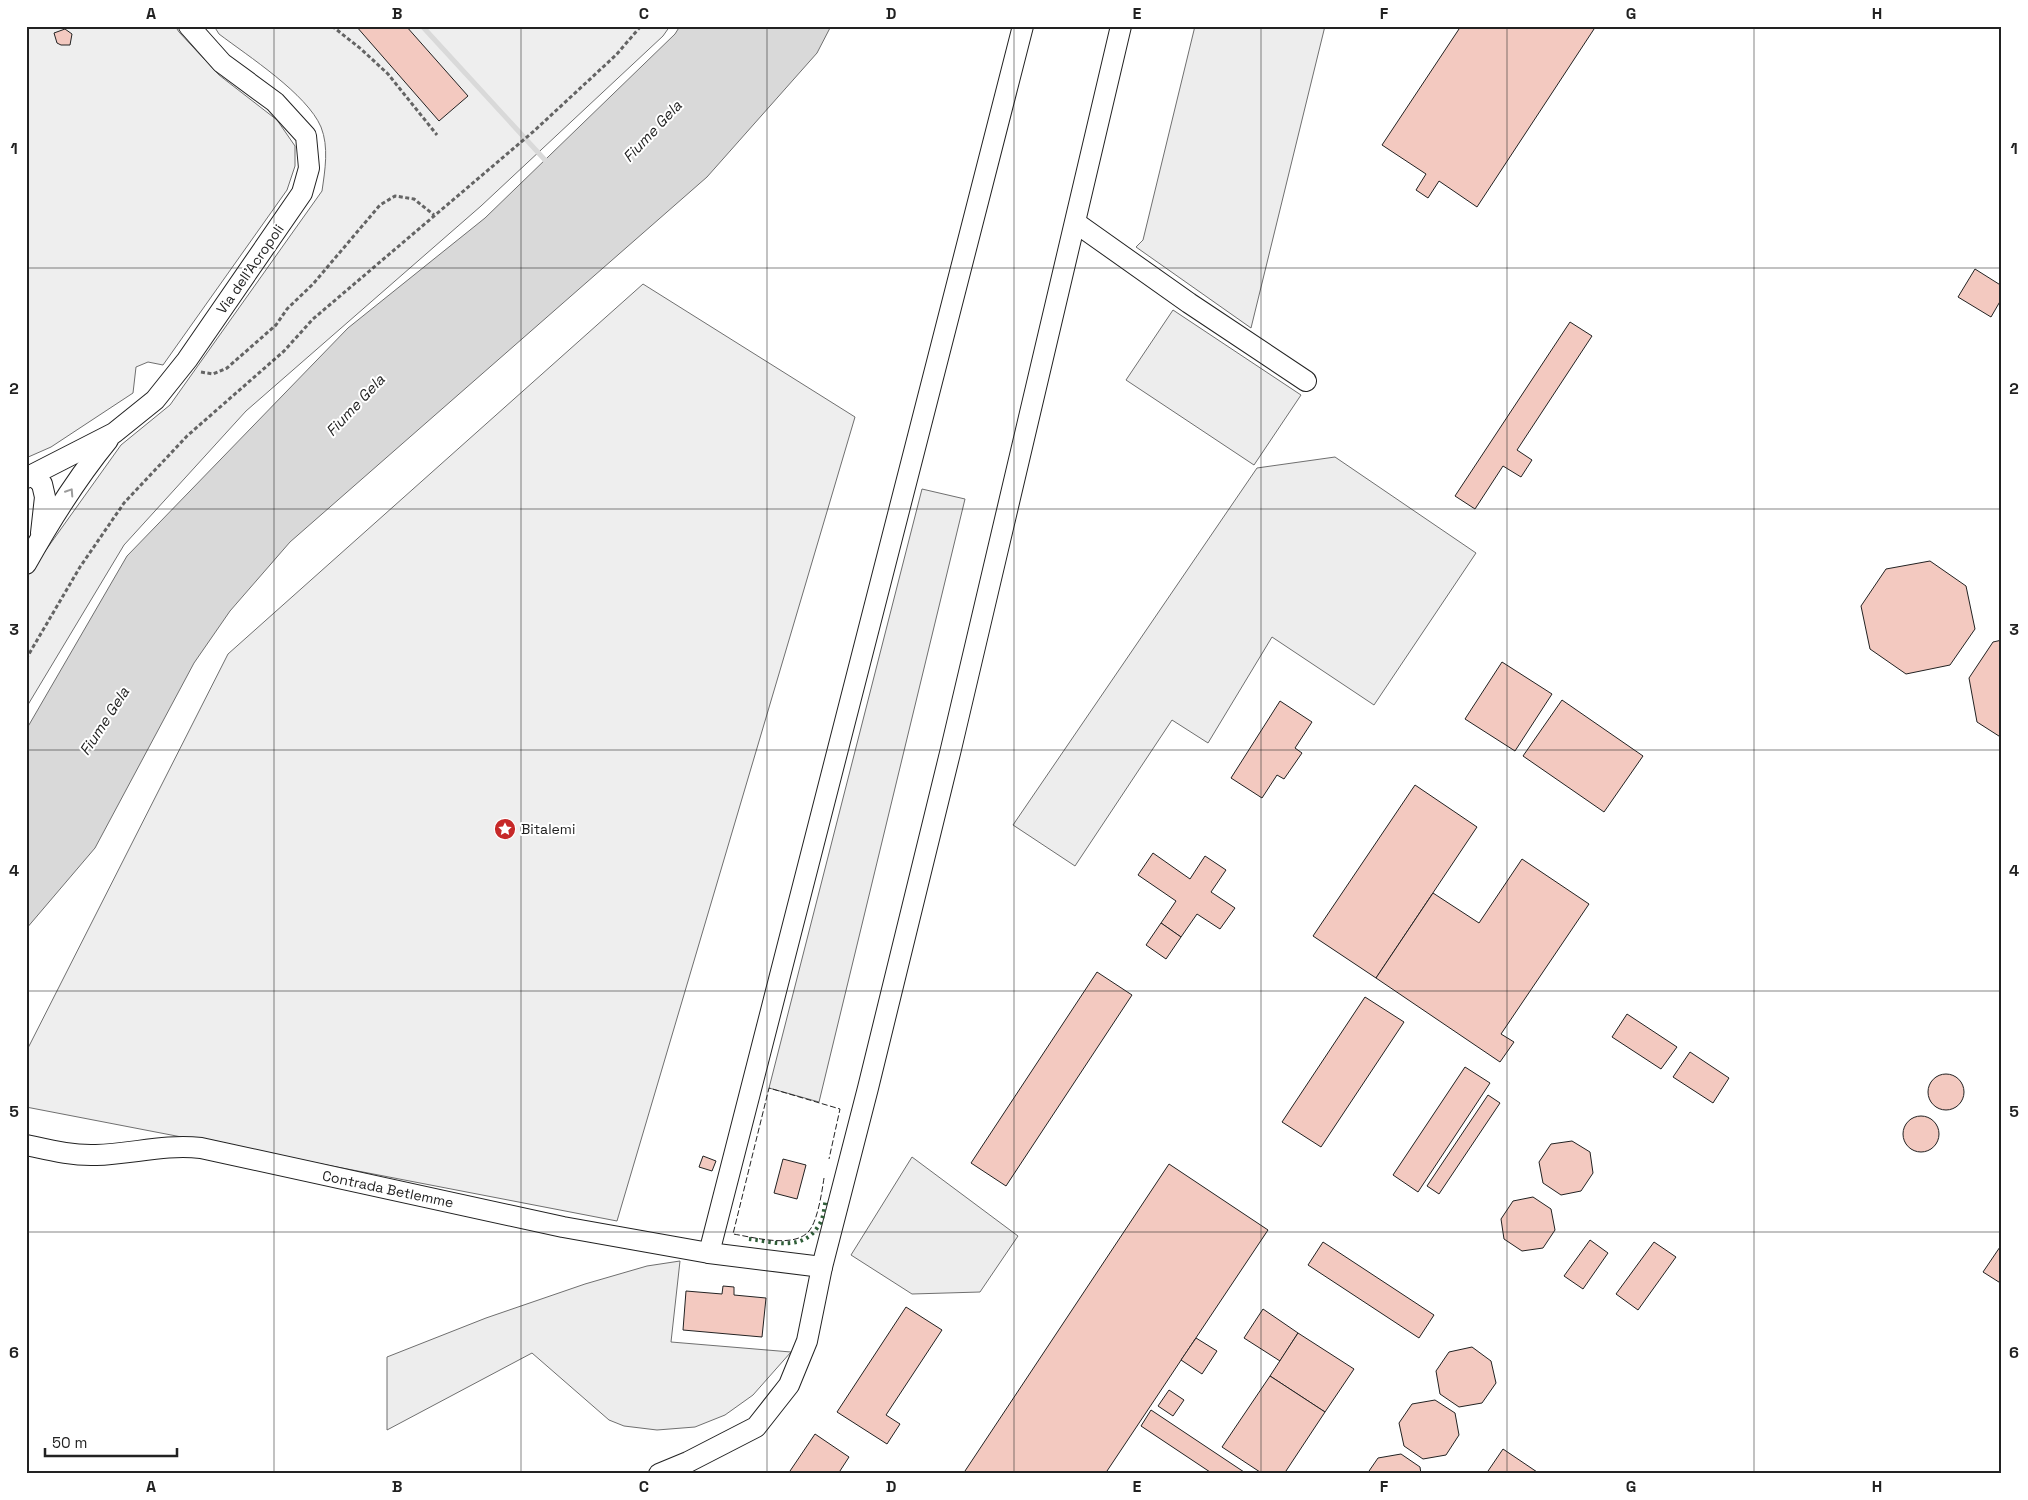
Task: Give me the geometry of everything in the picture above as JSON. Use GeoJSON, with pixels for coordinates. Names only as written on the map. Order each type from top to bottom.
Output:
{"type":"FeatureCollection","features":[{"type":"Feature","properties":{"kind":"street","name":"Via dell'Acropoli"},"geometry":{"type":"LineString","coordinates":[[30,477],[114,433],[155,400],[187,360],[302,193],[309,168],[306,136],[275,102],[222,64],[189,26]]}},
{"type":"Feature","properties":{"kind":"street"},"geometry":{"type":"LineString","coordinates":[[709,1253],[1023,26]]}},
{"type":"Feature","properties":{"kind":"street"},"geometry":{"type":"LineString","coordinates":[[659,1474],[688,1462],[756,1427],[789,1385],[807,1341],[822,1267],[871,1079],[951,749],[1121,26]]}},
{"type":"Feature","properties":{"kind":"street"},"geometry":{"type":"LineString","coordinates":[[1076,223],[1306,381]]}},
{"type":"Feature","properties":{"kind":"street"},"geometry":{"type":"LineString","coordinates":[[26,564],[41,537],[91,461],[114,433]]}},
{"type":"Feature","properties":{"kind":"street"},"geometry":{"type":"LineString","coordinates":[[30,477],[42,484],[44,496],[41,537]]}},
{"type":"Feature","properties":{"kind":"street","name":"Contrada Betlemme"},"geometry":{"type":"LineString","coordinates":[[26,1145],[66,1154],[95,1155],[179,1146],[201,1148],[563,1227],[709,1253],[822,1267]]}},
{"type":"Feature","properties":{"kind":"path"},"geometry":{"type":"LineString","coordinates":[[332,26],[388,74],[437,135]]}},
{"type":"Feature","properties":{"kind":"path"},"geometry":{"type":"LineString","coordinates":[[26,659],[80,567],[124,503],[187,436],[284,351],[313,319],[513,149],[616,55],[641,26]]}},
{"type":"Feature","properties":{"kind":"path"},"geometry":{"type":"LineString","coordinates":[[187,360],[199,372],[213,374],[227,368],[276,324],[287,309],[313,284],[380,205],[395,196],[414,199],[434,215]]}},
{"type":"Feature","properties":{"kind":"shaded area"},"geometry":{"type":"Polygon","coordinates":[[[26,26],[175,26],[219,75],[277,120],[295,146],[295,166],[287,190],[163,365],[148,362],[136,367],[133,393],[51,447],[26,458],[26,26]]]}},
{"type":"Feature","properties":{"kind":"shaded area"},"geometry":{"type":"Polygon","coordinates":[[[214,26],[670,26],[663,36],[481,206],[246,411],[124,545],[26,708],[26,579],[28,575],[121,445],[170,405],[322,191],[326,159],[325,142],[321,127],[314,114],[276,76],[219,34],[214,26]]]}},
{"type":"Feature","properties":{"kind":"shaded area"},"geometry":{"type":"Polygon","coordinates":[[[1195,26],[1325,26],[1251,328],[1136,247],[1143,240],[1195,26]]]}},
{"type":"Feature","properties":{"kind":"shaded area"},"geometry":{"type":"Polygon","coordinates":[[[643,284],[855,417],[617,1221],[26,1107],[26,1052],[228,654],[643,284]]]}},
{"type":"Feature","properties":{"kind":"shaded area"},"geometry":{"type":"Polygon","coordinates":[[[1173,310],[1301,395],[1254,465],[1126,380],[1173,310]]]}},
{"type":"Feature","properties":{"kind":"shaded area"},"geometry":{"type":"Polygon","coordinates":[[[1335,457],[1476,553],[1374,705],[1272,637],[1208,743],[1172,720],[1075,866],[1013,825],[1257,468],[1335,457]]]}},
{"type":"Feature","properties":{"kind":"shaded area"},"geometry":{"type":"Polygon","coordinates":[[[922,489],[965,499],[819,1102],[769,1088],[922,489]]]}},
{"type":"Feature","properties":{"kind":"shaded area"},"geometry":{"type":"Polygon","coordinates":[[[912,1157],[1018,1236],[980,1292],[912,1294],[851,1255],[912,1157]]]}},
{"type":"Feature","properties":{"kind":"shaded area"},"geometry":{"type":"Polygon","coordinates":[[[680,1261],[671,1342],[791,1352],[753,1395],[725,1415],[695,1427],[657,1430],[624,1426],[609,1420],[532,1353],[387,1430],[387,1357],[486,1318],[585,1284],[647,1266],[680,1261]]]}},
{"type":"Feature","properties":{"kind":"water","name":"Fiume Gela"},"geometry":{"type":"Polygon","coordinates":[[[680,26],[831,26],[817,53],[707,177],[290,542],[230,611],[194,663],[95,848],[26,929],[26,730],[127,556],[348,328],[485,218],[675,34],[680,26]]]}},
{"type":"Feature","properties":{"kind":"building"},"geometry":{"type":"Polygon","coordinates":[[[356,26],[406,26],[468,96],[439,121],[356,26]]]}},
{"type":"Feature","properties":{"kind":"building"},"geometry":{"type":"Polygon","coordinates":[[[1461,26],[1596,26],[1477,207],[1439,181],[1428,198],[1416,190],[1426,174],[1382,145],[1461,26]]]}},
{"type":"Feature","properties":{"kind":"building"},"geometry":{"type":"Polygon","coordinates":[[[65,29],[72,34],[70,45],[57,43],[54,33],[65,29]]]}},
{"type":"Feature","properties":{"kind":"building"},"geometry":{"type":"Polygon","coordinates":[[[1975,269],[2002,286],[2002,298],[1991,317],[1958,297],[1975,269]]]}},
{"type":"Feature","properties":{"kind":"building"},"geometry":{"type":"Polygon","coordinates":[[[1570,322],[1592,336],[1517,450],[1532,460],[1521,477],[1503,466],[1475,509],[1455,496],[1570,322]]]}},
{"type":"Feature","properties":{"kind":"building"},"geometry":{"type":"Polygon","coordinates":[[[1930,561],[1966,586],[1975,629],[1950,665],[1906,674],[1870,649],[1861,606],[1886,569],[1930,561]]]}},
{"type":"Feature","properties":{"kind":"building"},"geometry":{"type":"Polygon","coordinates":[[[2002,640],[2002,738],[1977,722],[1969,678],[1993,642],[2002,640]]]}},
{"type":"Feature","properties":{"kind":"building"},"geometry":{"type":"Polygon","coordinates":[[[1502,662],[1552,694],[1515,751],[1465,719],[1502,662]]]}},
{"type":"Feature","properties":{"kind":"building"},"geometry":{"type":"Polygon","coordinates":[[[1562,700],[1643,756],[1604,812],[1523,756],[1562,700]]]}},
{"type":"Feature","properties":{"kind":"building"},"geometry":{"type":"Polygon","coordinates":[[[1280,701],[1312,722],[1295,748],[1302,753],[1284,779],[1277,775],[1262,798],[1231,778],[1280,701]]]}},
{"type":"Feature","properties":{"kind":"building"},"geometry":{"type":"Polygon","coordinates":[[[1415,785],[1477,827],[1376,978],[1313,936],[1415,785]]]}},
{"type":"Feature","properties":{"kind":"building"},"geometry":{"type":"Polygon","coordinates":[[[1153,853],[1190,879],[1205,856],[1226,870],[1211,892],[1235,908],[1220,929],[1197,914],[1181,937],[1161,923],[1176,901],[1138,875],[1153,853]]]}},
{"type":"Feature","properties":{"kind":"building"},"geometry":{"type":"Polygon","coordinates":[[[1522,859],[1589,904],[1501,1034],[1514,1042],[1500,1062],[1376,978],[1433,893],[1479,923],[1522,859]]]}},
{"type":"Feature","properties":{"kind":"building"},"geometry":{"type":"Polygon","coordinates":[[[1161,923],[1181,937],[1166,959],[1146,945],[1161,923]]]}},
{"type":"Feature","properties":{"kind":"building"},"geometry":{"type":"Polygon","coordinates":[[[1097,972],[1132,995],[1006,1186],[971,1163],[1097,972]]]}},
{"type":"Feature","properties":{"kind":"building"},"geometry":{"type":"Polygon","coordinates":[[[1365,997],[1404,1022],[1321,1147],[1282,1122],[1365,997]]]}},
{"type":"Feature","properties":{"kind":"building"},"geometry":{"type":"Polygon","coordinates":[[[1627,1014],[1677,1047],[1661,1069],[1612,1037],[1627,1014]]]}},
{"type":"Feature","properties":{"kind":"building"},"geometry":{"type":"Polygon","coordinates":[[[1690,1052],[1729,1078],[1713,1103],[1673,1077],[1690,1052]]]}},
{"type":"Feature","properties":{"kind":"building"},"geometry":{"type":"Polygon","coordinates":[[[1465,1067],[1490,1083],[1418,1192],[1393,1175],[1465,1067]]]}},
{"type":"Feature","properties":{"kind":"building"},"geometry":{"type":"Polygon","coordinates":[[[1946,1074],[1953,1075],[1959,1079],[1963,1085],[1963,1099],[1959,1105],[1953,1109],[1946,1110],[1939,1109],[1933,1105],[1929,1099],[1928,1092],[1929,1085],[1933,1079],[1939,1075],[1946,1074]]]}},
{"type":"Feature","properties":{"kind":"building"},"geometry":{"type":"Polygon","coordinates":[[[1488,1095],[1500,1103],[1439,1194],[1427,1186],[1488,1095]]]}},
{"type":"Feature","properties":{"kind":"building"},"geometry":{"type":"Polygon","coordinates":[[[1921,1116],[1928,1117],[1934,1121],[1938,1127],[1938,1141],[1934,1147],[1928,1151],[1921,1152],[1914,1151],[1908,1147],[1904,1141],[1903,1134],[1904,1127],[1908,1121],[1914,1117],[1921,1116]]]}},
{"type":"Feature","properties":{"kind":"building"},"geometry":{"type":"Polygon","coordinates":[[[1572,1141],[1590,1152],[1593,1173],[1581,1191],[1561,1195],[1543,1183],[1539,1162],[1551,1144],[1572,1141]]]}},
{"type":"Feature","properties":{"kind":"building"},"geometry":{"type":"Polygon","coordinates":[[[703,1156],[716,1161],[712,1171],[699,1167],[703,1156]]]}},
{"type":"Feature","properties":{"kind":"building"},"geometry":{"type":"Polygon","coordinates":[[[783,1159],[806,1165],[797,1199],[774,1193],[783,1159]]]}},
{"type":"Feature","properties":{"kind":"building"},"geometry":{"type":"Polygon","coordinates":[[[1169,1164],[1268,1230],[1105,1474],[963,1474],[1169,1164]]]}},
{"type":"Feature","properties":{"kind":"building"},"geometry":{"type":"Polygon","coordinates":[[[1533,1197],[1551,1209],[1555,1230],[1543,1248],[1522,1251],[1504,1239],[1501,1219],[1513,1201],[1533,1197]]]}},
{"type":"Feature","properties":{"kind":"building"},"geometry":{"type":"Polygon","coordinates":[[[1590,1240],[1608,1253],[1583,1289],[1564,1276],[1590,1240]]]}},
{"type":"Feature","properties":{"kind":"building"},"geometry":{"type":"Polygon","coordinates":[[[1323,1242],[1434,1315],[1419,1338],[1308,1265],[1323,1242]]]}},
{"type":"Feature","properties":{"kind":"building"},"geometry":{"type":"Polygon","coordinates":[[[1654,1242],[1676,1257],[1638,1310],[1616,1294],[1654,1242]]]}},
{"type":"Feature","properties":{"kind":"building"},"geometry":{"type":"Polygon","coordinates":[[[2002,1244],[2002,1284],[1983,1272],[2002,1244]]]}},
{"type":"Feature","properties":{"kind":"building"},"geometry":{"type":"Polygon","coordinates":[[[723,1286],[734,1287],[734,1295],[766,1298],[762,1337],[683,1330],[686,1291],[722,1294],[723,1286]]]}},
{"type":"Feature","properties":{"kind":"building"},"geometry":{"type":"Polygon","coordinates":[[[906,1307],[942,1330],[886,1415],[900,1424],[887,1444],[837,1412],[906,1307]]]}},
{"type":"Feature","properties":{"kind":"building"},"geometry":{"type":"Polygon","coordinates":[[[1263,1309],[1298,1333],[1280,1361],[1244,1338],[1263,1309]]]}},
{"type":"Feature","properties":{"kind":"building"},"geometry":{"type":"Polygon","coordinates":[[[1298,1333],[1354,1369],[1325,1412],[1270,1376],[1298,1333]]]}},
{"type":"Feature","properties":{"kind":"building"},"geometry":{"type":"Polygon","coordinates":[[[1196,1338],[1217,1351],[1202,1374],[1181,1360],[1196,1338]]]}},
{"type":"Feature","properties":{"kind":"building"},"geometry":{"type":"Polygon","coordinates":[[[1472,1347],[1491,1361],[1496,1383],[1482,1403],[1459,1407],[1440,1394],[1436,1371],[1449,1352],[1472,1347]]]}},
{"type":"Feature","properties":{"kind":"building"},"geometry":{"type":"Polygon","coordinates":[[[1270,1376],[1325,1412],[1284,1474],[1263,1474],[1222,1447],[1270,1376]]]}},
{"type":"Feature","properties":{"kind":"building"},"geometry":{"type":"Polygon","coordinates":[[[1169,1390],[1184,1400],[1173,1416],[1158,1406],[1169,1390]]]}},
{"type":"Feature","properties":{"kind":"building"},"geometry":{"type":"Polygon","coordinates":[[[1435,1400],[1455,1413],[1459,1435],[1446,1455],[1423,1459],[1404,1446],[1399,1423],[1412,1404],[1435,1400]]]}},
{"type":"Feature","properties":{"kind":"building"},"geometry":{"type":"Polygon","coordinates":[[[1151,1410],[1247,1474],[1213,1474],[1141,1426],[1151,1410]]]}},
{"type":"Feature","properties":{"kind":"building"},"geometry":{"type":"Polygon","coordinates":[[[815,1434],[849,1457],[838,1474],[788,1474],[815,1434]]]}},
{"type":"Feature","properties":{"kind":"building"},"geometry":{"type":"Polygon","coordinates":[[[1503,1449],[1540,1474],[1486,1474],[1503,1449]]]}},
{"type":"Feature","properties":{"kind":"building"},"geometry":{"type":"Polygon","coordinates":[[[1401,1454],[1420,1467],[1421,1474],[1367,1474],[1378,1458],[1401,1454]]]}},
{"type":"Feature","properties":{"kind":"waterway"},"geometry":{"type":"LineString","coordinates":[[422,26],[545,160]]}},
{"type":"Feature","properties":{"kind":"hedge"},"geometry":{"type":"LineString","coordinates":[[749,1239],[778,1243],[796,1242],[805,1239],[821,1222],[826,1199]]}},
{"type":"Feature","properties":{"kind":"fence"},"geometry":{"type":"LineString","coordinates":[[824,1178],[815,1220],[809,1231],[802,1236],[784,1241],[733,1234],[769,1088],[840,1109],[829,1159]]}},
{"type":"Feature","properties":{"kind":"place","name":"Bitalemi"},"geometry":{"type":"Point","coordinates":[505,829]}}]}
